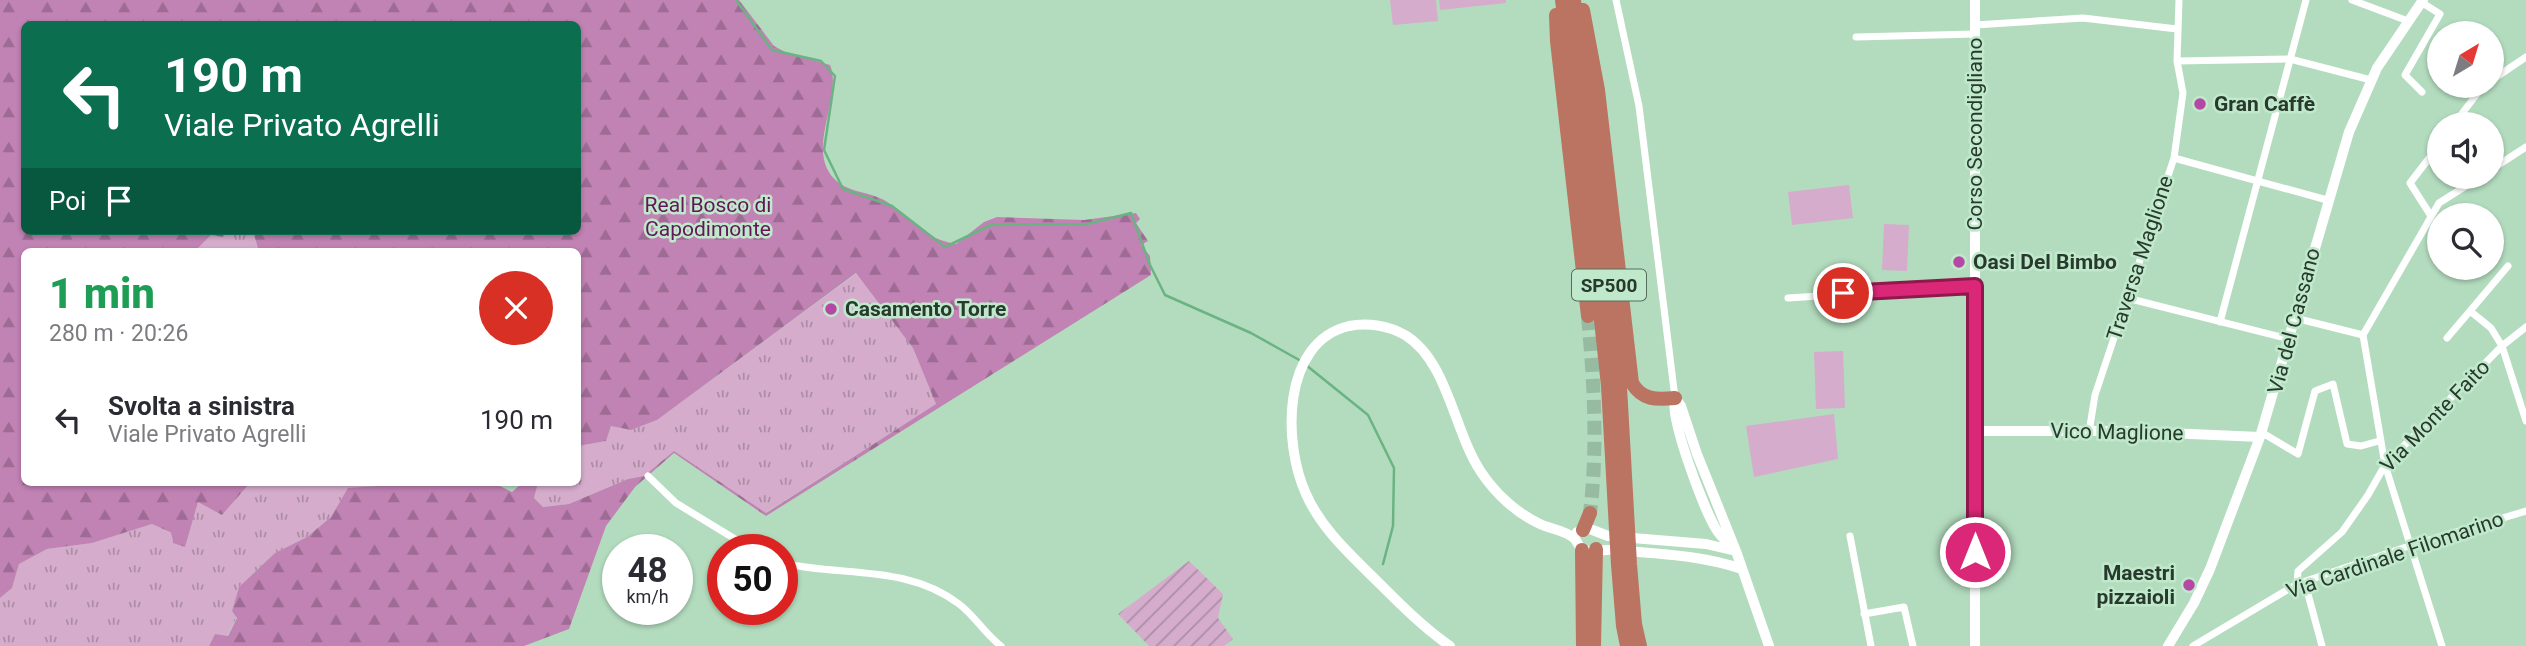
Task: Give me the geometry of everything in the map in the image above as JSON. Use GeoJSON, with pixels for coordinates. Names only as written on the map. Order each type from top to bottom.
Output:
{"type":"FeatureCollection","features":[{"type":"Feature","properties":{"kind":"highway"},"geometry":{"type":"LineString","coordinates":[[1556,0],[1557,41],[1588,316]]}},
{"type":"Feature","properties":{"kind":"highway","name":"SP500"},"geometry":{"type":"LineString","coordinates":[[1562,0],[1620,474],[1635,624],[1640,646]]}},
{"type":"Feature","properties":{"kind":"highway","name":"SP500"},"geometry":{"type":"LineString","coordinates":[[1574,0],[1613,317],[1620,474],[1618,565],[1627,646]]}},
{"type":"Feature","properties":{"kind":"highway"},"geometry":{"type":"LineString","coordinates":[[1581,0],[1598,90],[1632,383],[1644,397],[1658,400],[1675,398]]}},
{"type":"Feature","properties":{"kind":"highway"},"geometry":{"type":"LineString","coordinates":[[1583,646],[1590,513]]}},
{"type":"Feature","properties":{"kind":"highway"},"geometry":{"type":"LineString","coordinates":[[1587,544],[1594,646]]}},
{"type":"Feature","properties":{"kind":"main road","name":"Corso Secondigliano"},"geometry":{"type":"LineString","coordinates":[[1975,0],[1975,646]]}},
{"type":"Feature","properties":{"kind":"main road","name":"Via del Cassano"},"geometry":{"type":"LineString","coordinates":[[2168,646],[2194,603],[2210,569],[2261,435],[2327,200],[2349,132],[2371,80],[2422,1]]}},
{"type":"Feature","properties":{"kind":"main road"},"geometry":{"type":"LineString","coordinates":[[1450,646],[1426,629],[1336,541],[1317,516],[1294,460],[1293,403],[1300,372],[1311,349],[1334,332],[1354,325],[1376,325],[1407,337],[1423,350],[1435,369],[1471,457],[1490,485],[1527,517],[1587,544],[1703,558],[1742,569]]}},
{"type":"Feature","properties":{"kind":"main road"},"geometry":{"type":"LineString","coordinates":[[1675,398],[1673,405],[1676,421],[1715,527],[1735,551]]}},
{"type":"Feature","properties":{"kind":"main road"},"geometry":{"type":"LineString","coordinates":[[1675,398],[1681,406],[1769,646]]}},
{"type":"Feature","properties":{"kind":"main road","name":"Vico Maglione"},"geometry":{"type":"LineString","coordinates":[[1975,431],[2261,435]]}},
{"type":"Feature","properties":{"kind":"main road"},"geometry":{"type":"LineString","coordinates":[[1706,544],[1715,535],[1715,527]]}},
{"type":"Feature","properties":{"kind":"main road"},"geometry":{"type":"LineString","coordinates":[[1587,544],[1706,544],[1735,551]]}},
{"type":"Feature","properties":{"kind":"main road"},"geometry":{"type":"LineString","coordinates":[[1703,558],[1735,551]]}},
{"type":"Feature","properties":{"kind":"street"},"geometry":{"type":"LineString","coordinates":[[1616,0],[1639,106],[1675,398]]}},
{"type":"Feature","properties":{"kind":"street","name":"Traversa Maglione"},"geometry":{"type":"LineString","coordinates":[[2089,432],[2095,395],[2174,158],[2183,93],[2176,61],[2179,0]]}},
{"type":"Feature","properties":{"kind":"street"},"geometry":{"type":"LineString","coordinates":[[2220,322],[2306,0]]}},
{"type":"Feature","properties":{"kind":"street"},"geometry":{"type":"LineString","coordinates":[[2352,0],[2408,21]]}},
{"type":"Feature","properties":{"kind":"street"},"geometry":{"type":"LineString","coordinates":[[2422,1],[2440,14],[2406,75],[2422,92]]}},
{"type":"Feature","properties":{"kind":"street"},"geometry":{"type":"LineString","coordinates":[[1856,37],[1975,30],[2083,18],[2177,29]]}},
{"type":"Feature","properties":{"kind":"street"},"geometry":{"type":"LineString","coordinates":[[2504,72],[2526,57]]}},
{"type":"Feature","properties":{"kind":"street"},"geometry":{"type":"LineString","coordinates":[[2176,61],[2290,59],[2371,80]]}},
{"type":"Feature","properties":{"kind":"street"},"geometry":{"type":"LineString","coordinates":[[2463,112],[2474,98]]}},
{"type":"Feature","properties":{"kind":"street"},"geometry":{"type":"LineString","coordinates":[[2504,161],[2526,147]]}},
{"type":"Feature","properties":{"kind":"street"},"geometry":{"type":"LineString","coordinates":[[2174,158],[2327,200]]}},
{"type":"Feature","properties":{"kind":"street"},"geometry":{"type":"LineString","coordinates":[[2427,161],[2410,183],[2427,210]]}},
{"type":"Feature","properties":{"kind":"street"},"geometry":{"type":"LineString","coordinates":[[2439,203],[2461,189]]}},
{"type":"Feature","properties":{"kind":"street"},"geometry":{"type":"LineString","coordinates":[[2427,223],[2362,335],[2385,465],[2442,646]]}},
{"type":"Feature","properties":{"kind":"street"},"geometry":{"type":"LineString","coordinates":[[2447,338],[2508,266]]}},
{"type":"Feature","properties":{"kind":"street"},"geometry":{"type":"LineString","coordinates":[[1788,298],[1975,286]]}},
{"type":"Feature","properties":{"kind":"street"},"geometry":{"type":"LineString","coordinates":[[2127,298],[2289,339]]}},
{"type":"Feature","properties":{"kind":"street","name":"Via Monte Faito"},"geometry":{"type":"LineString","coordinates":[[2470,311],[2491,328],[2502,346]]}},
{"type":"Feature","properties":{"kind":"street"},"geometry":{"type":"LineString","coordinates":[[2295,317],[2362,335]]}},
{"type":"Feature","properties":{"kind":"street","name":"Via Monte Faito"},"geometry":{"type":"LineString","coordinates":[[2297,584],[2298,571],[2342,532],[2385,465],[2502,346],[2526,327]]}},
{"type":"Feature","properties":{"kind":"street"},"geometry":{"type":"LineString","coordinates":[[2502,346],[2526,421]]}},
{"type":"Feature","properties":{"kind":"street"},"geometry":{"type":"LineString","coordinates":[[2261,435],[2298,454],[2315,391],[2333,384],[2347,444],[2361,446],[2379,441]]}},
{"type":"Feature","properties":{"kind":"street"},"geometry":{"type":"LineString","coordinates":[[648,476],[676,503],[727,534]]}},
{"type":"Feature","properties":{"kind":"street","name":"Via Cardinale Filomarino"},"geometry":{"type":"LineString","coordinates":[[2193,646],[2297,584],[2409,546],[2526,511]]}},
{"type":"Feature","properties":{"kind":"street"},"geometry":{"type":"LineString","coordinates":[[1850,536],[1871,646]]}},
{"type":"Feature","properties":{"kind":"street"},"geometry":{"type":"LineString","coordinates":[[798,566],[872,572],[903,577],[923,584],[957,603],[1001,646]]}},
{"type":"Feature","properties":{"kind":"street"},"geometry":{"type":"LineString","coordinates":[[2305,583],[2322,646]]}},
{"type":"Feature","properties":{"kind":"street"},"geometry":{"type":"LineString","coordinates":[[1864,614],[1905,607],[1913,646]]}},
{"type":"Feature","properties":{"kind":"green space","name":"Real Bosco di Capodimonte"},"geometry":{"type":"Polygon","coordinates":[[[0,0],[739,0],[774,46],[785,52],[830,65],[833,78],[823,142],[824,157],[828,171],[839,183],[884,200],[926,232],[956,244],[984,222],[997,217],[1084,220],[1136,213],[1140,219],[1136,223],[1148,241],[1141,245],[1150,256],[1151,275],[766,516],[674,453],[635,487],[606,526],[569,629],[524,646],[209,646],[215,634],[228,636],[237,618],[232,611],[239,587],[275,553],[307,537],[331,517],[348,488],[500,486],[512,492],[519,486],[537,486],[534,498],[543,507],[569,504],[628,479],[644,476],[674,451],[766,513],[936,404],[913,348],[856,273],[657,420],[631,430],[611,426],[606,441],[581,445],[581,248],[258,248],[254,235],[581,235],[581,21],[21,21],[21,235],[211,235],[198,248],[21,248],[21,486],[247,486],[222,515],[198,502],[185,547],[173,543],[172,533],[152,524],[92,543],[47,549],[19,564],[12,588],[0,598],[0,0]]]}},
{"type":"Feature","properties":{"kind":"green space"},"geometry":{"type":"Polygon","coordinates":[[[1390,0],[1436,0],[1438,21],[1393,25],[1390,0]]]}},
{"type":"Feature","properties":{"kind":"green space"},"geometry":{"type":"Polygon","coordinates":[[[1439,0],[1506,0],[1506,3],[1440,10],[1439,0]]]}},
{"type":"Feature","properties":{"kind":"green space"},"geometry":{"type":"Polygon","coordinates":[[[1849,185],[1853,218],[1792,225],[1788,192],[1849,185]]]}},
{"type":"Feature","properties":{"kind":"green space"},"geometry":{"type":"Polygon","coordinates":[[[1884,224],[1909,225],[1907,271],[1882,270],[1884,224]]]}},
{"type":"Feature","properties":{"kind":"green space"},"geometry":{"type":"Polygon","coordinates":[[[211,235],[254,235],[258,248],[198,248],[211,235]]]}},
{"type":"Feature","properties":{"kind":"green space"},"geometry":{"type":"Polygon","coordinates":[[[857,273],[913,348],[936,404],[765,513],[674,451],[644,476],[628,479],[569,504],[543,507],[534,498],[537,486],[581,486],[581,445],[606,441],[611,426],[631,430],[657,420],[857,273]]]}},
{"type":"Feature","properties":{"kind":"green space"},"geometry":{"type":"Polygon","coordinates":[[[1843,351],[1845,408],[1816,409],[1814,352],[1843,351]]]}},
{"type":"Feature","properties":{"kind":"green space"},"geometry":{"type":"Polygon","coordinates":[[[1834,414],[1838,459],[1754,477],[1746,426],[1834,414]]]}},
{"type":"Feature","properties":{"kind":"green space"},"geometry":{"type":"Polygon","coordinates":[[[247,486],[377,486],[348,489],[331,517],[307,537],[275,553],[239,587],[232,611],[237,617],[227,636],[215,634],[209,646],[0,646],[0,598],[12,588],[19,564],[47,549],[92,543],[152,524],[172,533],[185,547],[198,501],[222,515],[247,486]]]}},
{"type":"Feature","properties":{"kind":"green space"},"geometry":{"type":"Polygon","coordinates":[[[1189,561],[1223,594],[1218,618],[1233,639],[1224,646],[1149,646],[1118,614],[1189,561]]]}},
{"type":"Feature","properties":{"kind":"waterway"},"geometry":{"type":"LineString","coordinates":[[736,0],[772,50],[821,61],[835,76],[824,150],[843,189],[892,206],[945,247],[991,225],[1087,224],[1131,213],[1150,265],[1165,295],[1251,333],[1301,361]]}},
{"type":"Feature","properties":{"kind":"waterway"},"geometry":{"type":"LineString","coordinates":[[1306,365],[1368,415],[1394,468],[1393,526],[1383,564]]}},
{"type":"Feature","properties":{"kind":"tunnel"},"geometry":{"type":"LineString","coordinates":[[1588,316],[1594,415],[1590,513]]}},
{"type":"Feature","properties":{"kind":"place","name":"Gran Caffè"},"geometry":{"type":"Point","coordinates":[2200,104]}},
{"type":"Feature","properties":{"kind":"place","name":"Oasi Del Bimbo"},"geometry":{"type":"Point","coordinates":[1959,262]}},
{"type":"Feature","properties":{"kind":"place","name":"Casamento Torre"},"geometry":{"type":"Point","coordinates":[831,309]}},
{"type":"Feature","properties":{"kind":"place","name":"Maestri pizzaioli"},"geometry":{"type":"Point","coordinates":[2189,585]}},
{"type":"Feature","properties":{"kind":"route"},"geometry":{"type":"LineString","coordinates":[[1843,293],[1975,286],[1975,552]]}}]}
